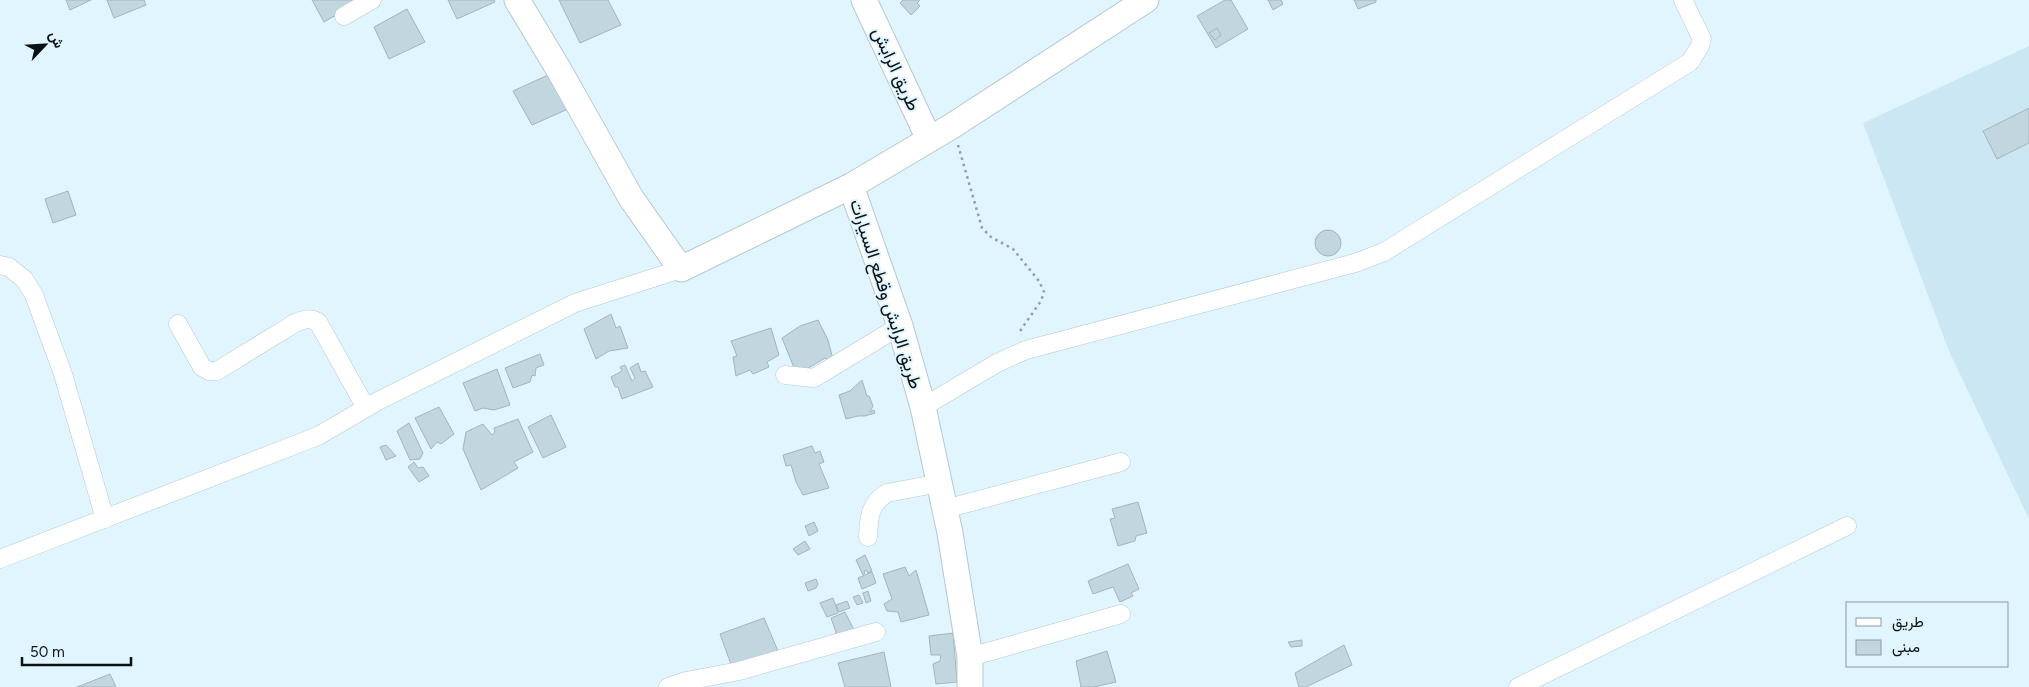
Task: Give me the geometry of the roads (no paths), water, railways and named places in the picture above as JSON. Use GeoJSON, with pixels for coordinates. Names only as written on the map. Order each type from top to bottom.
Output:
{"type":"FeatureCollection","features":[{"type":"Feature","properties":{"kind":"main road"},"geometry":{"type":"LineString","coordinates":[[517,0],[632,198],[682,269],[850,186]]}},
{"type":"Feature","properties":{"kind":"main road","name":"طريق الرابش"},"geometry":{"type":"LineString","coordinates":[[864,0],[929,139]]}},
{"type":"Feature","properties":{"kind":"main road","name":"طريق الرابش وقطع السيارات"},"geometry":{"type":"LineString","coordinates":[[970,687],[970,657],[945,509],[923,407],[900,326],[850,186],[952,126],[1146,0]]}},
{"type":"Feature","properties":{"kind":"street"},"geometry":{"type":"LineString","coordinates":[[344,16],[372,0]]}},
{"type":"Feature","properties":{"kind":"street"},"geometry":{"type":"LineString","coordinates":[[923,407],[997,363],[1026,350],[1355,263],[1384,252],[1690,62],[1702,39],[1683,0]]}},
{"type":"Feature","properties":{"kind":"street"},"geometry":{"type":"LineString","coordinates":[[0,265],[9,267],[24,279],[34,295],[63,374],[105,519]]}},
{"type":"Feature","properties":{"kind":"street"},"geometry":{"type":"LineString","coordinates":[[0,559],[310,439],[492,343],[575,303],[682,269]]}},
{"type":"Feature","properties":{"kind":"street"},"geometry":{"type":"LineString","coordinates":[[178,324],[202,367],[209,371],[217,370],[295,324],[307,319],[313,319],[318,322],[366,408]]}},
{"type":"Feature","properties":{"kind":"street"},"geometry":{"type":"LineString","coordinates":[[785,375],[814,378],[900,326]]}},
{"type":"Feature","properties":{"kind":"street"},"geometry":{"type":"LineString","coordinates":[[945,509],[1121,462]]}},
{"type":"Feature","properties":{"kind":"street"},"geometry":{"type":"LineString","coordinates":[[868,537],[871,508],[880,498],[887,493],[940,483]]}},
{"type":"Feature","properties":{"kind":"street"},"geometry":{"type":"LineString","coordinates":[[1518,687],[1847,526]]}},
{"type":"Feature","properties":{"kind":"street"},"geometry":{"type":"LineString","coordinates":[[970,657],[1121,614]]}},
{"type":"Feature","properties":{"kind":"street"},"geometry":{"type":"LineString","coordinates":[[668,687],[686,681],[739,671],[876,632]]}}]}
